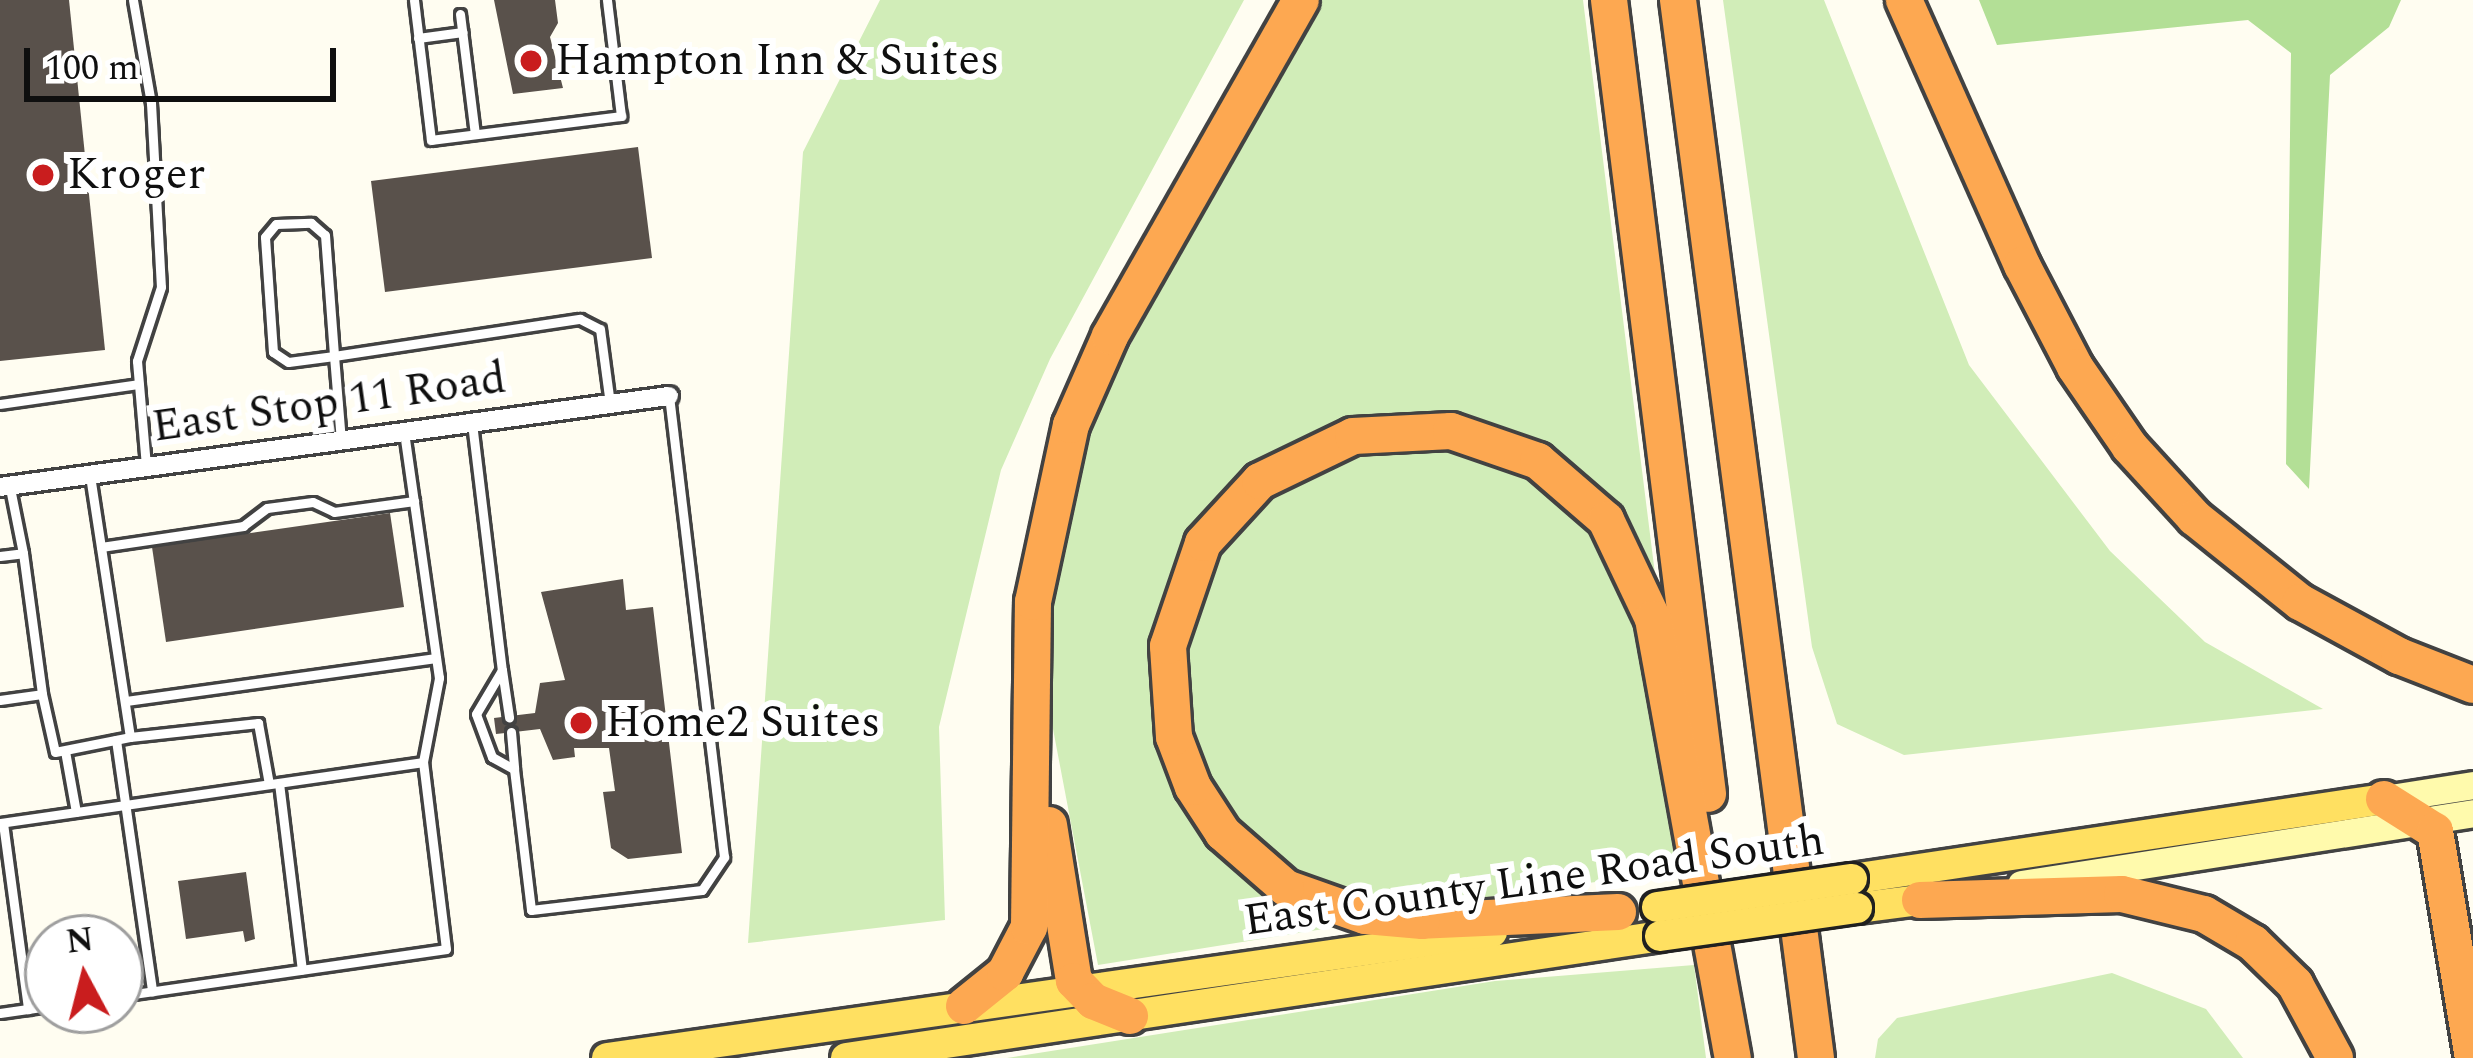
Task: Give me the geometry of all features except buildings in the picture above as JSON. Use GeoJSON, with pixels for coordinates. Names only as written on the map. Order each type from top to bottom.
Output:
{"type":"FeatureCollection","features":[{"type":"Feature","properties":{"kind":"highway"},"geometry":{"type":"LineString","coordinates":[[964,1006],[1005,973],[1029,927],[1029,721],[1040,548],[1077,409],[1301,0]]}},
{"type":"Feature","properties":{"kind":"highway"},"geometry":{"type":"LineString","coordinates":[[1609,0],[1737,1058]]}},
{"type":"Feature","properties":{"kind":"highway"},"geometry":{"type":"LineString","coordinates":[[1678,0],[1816,1058]]}},
{"type":"Feature","properties":{"kind":"highway"},"geometry":{"type":"LineString","coordinates":[[1904,0],[2047,315],[2130,447],[2195,518],[2300,602],[2399,656],[2473,685]]}},
{"type":"Feature","properties":{"kind":"highway"},"geometry":{"type":"LineString","coordinates":[[1618,912],[1422,921],[1340,911],[1286,888],[1223,833],[1192,787],[1174,737],[1168,646],[1203,543],[1260,481],[1353,436],[1451,431],[1538,461],[1606,520],[1653,619],[1737,1058]]}},
{"type":"Feature","properties":{"kind":"highway"},"geometry":{"type":"LineString","coordinates":[[1029,721],[1074,981],[1083,993],[1130,1016]]}},
{"type":"Feature","properties":{"kind":"highway"},"geometry":{"type":"LineString","coordinates":[[1780,769],[1838,1058]]}},
{"type":"Feature","properties":{"kind":"highway"},"geometry":{"type":"LineString","coordinates":[[2384,799],[2426,821],[2435,831],[2473,1058]]}},
{"type":"Feature","properties":{"kind":"highway"},"geometry":{"type":"LineString","coordinates":[[1920,900],[2122,894],[2204,914],[2253,943],[2295,984],[2335,1058]]}},
{"type":"Feature","properties":{"kind":"main road","name":"East County Line Road South"},"geometry":{"type":"LineString","coordinates":[[846,1058],[1130,1016],[1658,921],[1854,894],[2473,784]]}},
{"type":"Feature","properties":{"kind":"main road","name":"East County Line Road South"},"geometry":{"type":"LineString","coordinates":[[1854,894],[1920,900],[2473,813]]}},
{"type":"Feature","properties":{"kind":"main road","name":"East County Line Road South"},"geometry":{"type":"LineString","coordinates":[[607,1058],[1083,993],[1618,912],[1658,921]]}},
{"type":"Feature","properties":{"kind":"street","name":"East Stop 11 Road"},"geometry":{"type":"LineString","coordinates":[[5,486],[669,396]]}},
{"type":"Feature","properties":{"kind":"lane"},"geometry":{"type":"LineString","coordinates":[[133,0],[151,103],[161,287],[136,361],[146,467]]}},
{"type":"Feature","properties":{"kind":"lane"},"geometry":{"type":"LineString","coordinates":[[413,0],[431,140],[621,116],[607,0]]}},
{"type":"Feature","properties":{"kind":"lane"},"geometry":{"type":"LineString","coordinates":[[460,14],[475,134]]}},
{"type":"Feature","properties":{"kind":"lane"},"geometry":{"type":"LineString","coordinates":[[418,38],[463,32]]}},
{"type":"Feature","properties":{"kind":"lane"},"geometry":{"type":"LineString","coordinates":[[341,441],[334,356],[325,235],[311,223],[276,224],[265,237],[273,352],[288,362],[334,356],[580,320],[600,329],[610,404]]}},
{"type":"Feature","properties":{"kind":"lane"},"geometry":{"type":"LineString","coordinates":[[0,404],[139,384]]}},
{"type":"Feature","properties":{"kind":"lane"},"geometry":{"type":"LineString","coordinates":[[511,732],[531,910],[702,890],[721,870],[669,396]]}},
{"type":"Feature","properties":{"kind":"lane"},"geometry":{"type":"LineString","coordinates":[[472,423],[509,717]]}},
{"type":"Feature","properties":{"kind":"lane"},"geometry":{"type":"LineString","coordinates":[[144,992],[446,949],[423,762],[435,724],[436,658],[404,432]]}},
{"type":"Feature","properties":{"kind":"lane"},"geometry":{"type":"LineString","coordinates":[[90,475],[130,736]]}},
{"type":"Feature","properties":{"kind":"lane"},"geometry":{"type":"LineString","coordinates":[[5,486],[23,554],[55,752],[130,736],[258,723],[274,784],[302,970]]}},
{"type":"Feature","properties":{"kind":"lane"},"geometry":{"type":"LineString","coordinates":[[101,547],[243,526],[267,508],[313,502],[334,512],[414,501]]}},
{"type":"Feature","properties":{"kind":"lane"},"geometry":{"type":"LineString","coordinates":[[0,556],[23,554]]}},
{"type":"Feature","properties":{"kind":"lane"},"geometry":{"type":"LineString","coordinates":[[126,701],[436,658]]}},
{"type":"Feature","properties":{"kind":"lane"},"geometry":{"type":"LineString","coordinates":[[502,670],[476,714],[478,734],[492,757],[514,770]]}},
{"type":"Feature","properties":{"kind":"lane"},"geometry":{"type":"LineString","coordinates":[[0,700],[42,694]]}},
{"type":"Feature","properties":{"kind":"lane"},"geometry":{"type":"LineString","coordinates":[[116,740],[152,991]]}},
{"type":"Feature","properties":{"kind":"lane"},"geometry":{"type":"LineString","coordinates":[[65,751],[76,812]]}},
{"type":"Feature","properties":{"kind":"lane"},"geometry":{"type":"LineString","coordinates":[[24,981],[1,823],[423,762]]}},
{"type":"Feature","properties":{"kind":"green space"},"geometry":{"type":"Polygon","coordinates":[[[880,0],[1244,0],[1050,359],[1001,470],[939,727],[945,920],[748,943],[803,152],[880,0]]]}},
{"type":"Feature","properties":{"kind":"green space"},"geometry":{"type":"Polygon","coordinates":[[[1315,0],[1583,0],[1655,574],[1613,509],[1428,416],[1385,415],[1320,433],[1267,459],[1215,500],[1169,576],[1152,654],[1153,720],[1177,791],[1221,855],[1287,908],[1336,927],[1098,965],[1049,708],[1051,568],[1075,466],[1102,398],[1315,0]]]}},
{"type":"Feature","properties":{"kind":"green space"},"geometry":{"type":"Polygon","coordinates":[[[1723,0],[1824,0],[1969,365],[2110,551],[2205,642],[2323,709],[1904,755],[1837,724],[1812,647],[1723,0]]]}},
{"type":"Feature","properties":{"kind":"green space"},"geometry":{"type":"Polygon","coordinates":[[[1979,0],[2401,0],[2389,27],[2330,75],[2309,489],[2286,464],[2291,53],[2248,20],[1997,45],[1979,0]]]}},
{"type":"Feature","properties":{"kind":"green space"},"geometry":{"type":"Polygon","coordinates":[[[1438,444],[1506,462],[1562,497],[1606,546],[1633,600],[1681,870],[1431,905],[1369,903],[1306,880],[1253,839],[1214,791],[1185,714],[1187,640],[1204,579],[1233,530],[1276,488],[1330,461],[1383,446],[1438,444]]]}},
{"type":"Feature","properties":{"kind":"green space"},"geometry":{"type":"Polygon","coordinates":[[[1694,965],[1706,1058],[1007,1058],[1495,981],[1694,965]]]}},
{"type":"Feature","properties":{"kind":"green space"},"geometry":{"type":"Polygon","coordinates":[[[2112,973],[2206,1009],[2243,1058],[1875,1058],[1878,1039],[1897,1018],[2112,973]]]}},
{"type":"Feature","properties":{"kind":"place","name":"Hampton Inn & Suites"},"geometry":{"type":"Point","coordinates":[531,61]}},
{"type":"Feature","properties":{"kind":"place","name":"Kroger"},"geometry":{"type":"Point","coordinates":[43,175]}},
{"type":"Feature","properties":{"kind":"place","name":"Home2 Suites"},"geometry":{"type":"Point","coordinates":[581,723]}}]}
